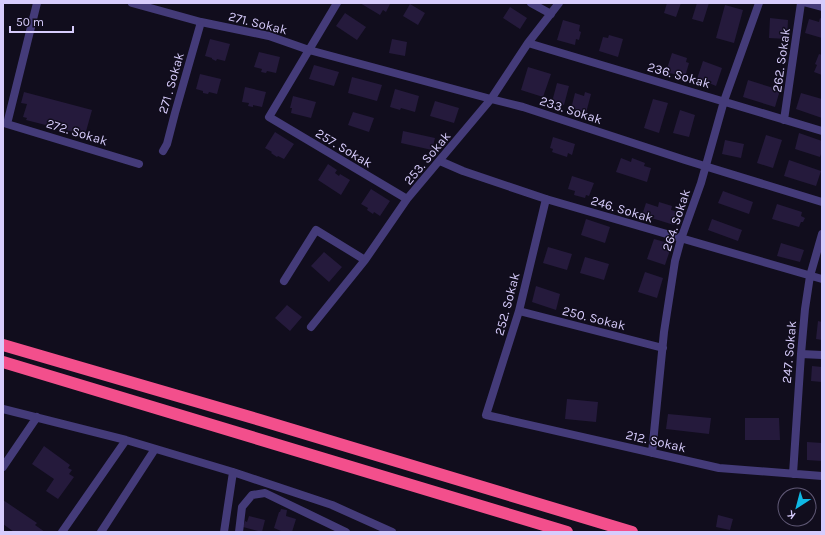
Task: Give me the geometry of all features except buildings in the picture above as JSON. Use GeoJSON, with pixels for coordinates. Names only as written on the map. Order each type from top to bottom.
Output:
{"type":"FeatureCollection","features":[{"type":"Feature","properties":{"kind":"highway"},"geometry":{"type":"LineString","coordinates":[[3,345],[254,418],[632,532]]}},
{"type":"Feature","properties":{"kind":"highway"},"geometry":{"type":"LineString","coordinates":[[3,362],[567,532]]}},
{"type":"Feature","properties":{"kind":"street","name":"272. Sokak"},"geometry":{"type":"LineString","coordinates":[[37,3],[7,124],[139,164]]}},
{"type":"Feature","properties":{"kind":"street","name":"271. Sokak"},"geometry":{"type":"LineString","coordinates":[[132,3],[201,22],[269,36],[309,50]]}},
{"type":"Feature","properties":{"kind":"street"},"geometry":{"type":"LineString","coordinates":[[309,50],[337,3]]}},
{"type":"Feature","properties":{"kind":"street"},"geometry":{"type":"LineString","coordinates":[[531,3],[550,14]]}},
{"type":"Feature","properties":{"kind":"street","name":"253. Sokak"},"geometry":{"type":"LineString","coordinates":[[311,327],[365,260],[407,199],[491,99],[528,43],[559,3]]}},
{"type":"Feature","properties":{"kind":"street","name":"264. Sokak"},"geometry":{"type":"LineString","coordinates":[[652,453],[663,348],[675,261],[724,101],[758,3]]}},
{"type":"Feature","properties":{"kind":"street","name":"262. Sokak"},"geometry":{"type":"LineString","coordinates":[[784,120],[801,3]]}},
{"type":"Feature","properties":{"kind":"street"},"geometry":{"type":"LineString","coordinates":[[807,3],[822,7]]}},
{"type":"Feature","properties":{"kind":"street","name":"271 . Sokak"},"geometry":{"type":"LineString","coordinates":[[163,151],[201,22]]}},
{"type":"Feature","properties":{"kind":"street","name":"236. Sokak"},"geometry":{"type":"LineString","coordinates":[[528,43],[822,131]]}},
{"type":"Feature","properties":{"kind":"street","name":"233. Sokak"},"geometry":{"type":"LineString","coordinates":[[309,50],[524,107],[705,166],[822,202]]}},
{"type":"Feature","properties":{"kind":"street","name":"257. Sokak"},"geometry":{"type":"LineString","coordinates":[[309,50],[269,117],[407,199]]}},
{"type":"Feature","properties":{"kind":"street","name":"246. Sokak"},"geometry":{"type":"LineString","coordinates":[[440,161],[463,171],[546,199],[822,280]]}},
{"type":"Feature","properties":{"kind":"street","name":"252. Sokak"},"geometry":{"type":"LineString","coordinates":[[486,415],[519,311],[546,199]]}},
{"type":"Feature","properties":{"kind":"street"},"geometry":{"type":"LineString","coordinates":[[284,281],[316,230],[365,260]]}},
{"type":"Feature","properties":{"kind":"street","name":"247. Sokak"},"geometry":{"type":"LineString","coordinates":[[793,474],[805,309],[810,276],[822,234]]}},
{"type":"Feature","properties":{"kind":"street","name":"250. Sokak"},"geometry":{"type":"LineString","coordinates":[[519,311],[663,348]]}},
{"type":"Feature","properties":{"kind":"street"},"geometry":{"type":"LineString","coordinates":[[801,354],[822,355]]}},
{"type":"Feature","properties":{"kind":"street"},"geometry":{"type":"LineString","coordinates":[[3,409],[126,440],[233,472],[332,505],[392,532]]}},
{"type":"Feature","properties":{"kind":"street","name":"212. Sokak"},"geometry":{"type":"LineString","coordinates":[[486,415],[719,468],[822,476]]}},
{"type":"Feature","properties":{"kind":"street"},"geometry":{"type":"LineString","coordinates":[[3,467],[37,417]]}},
{"type":"Feature","properties":{"kind":"street"},"geometry":{"type":"LineString","coordinates":[[62,532],[126,440]]}},
{"type":"Feature","properties":{"kind":"street"},"geometry":{"type":"LineString","coordinates":[[100,532],[155,449]]}},
{"type":"Feature","properties":{"kind":"street"},"geometry":{"type":"LineString","coordinates":[[224,532],[233,472]]}},
{"type":"Feature","properties":{"kind":"street"},"geometry":{"type":"LineString","coordinates":[[240,532],[242,507],[252,494],[264,493],[341,531]]}}]}
